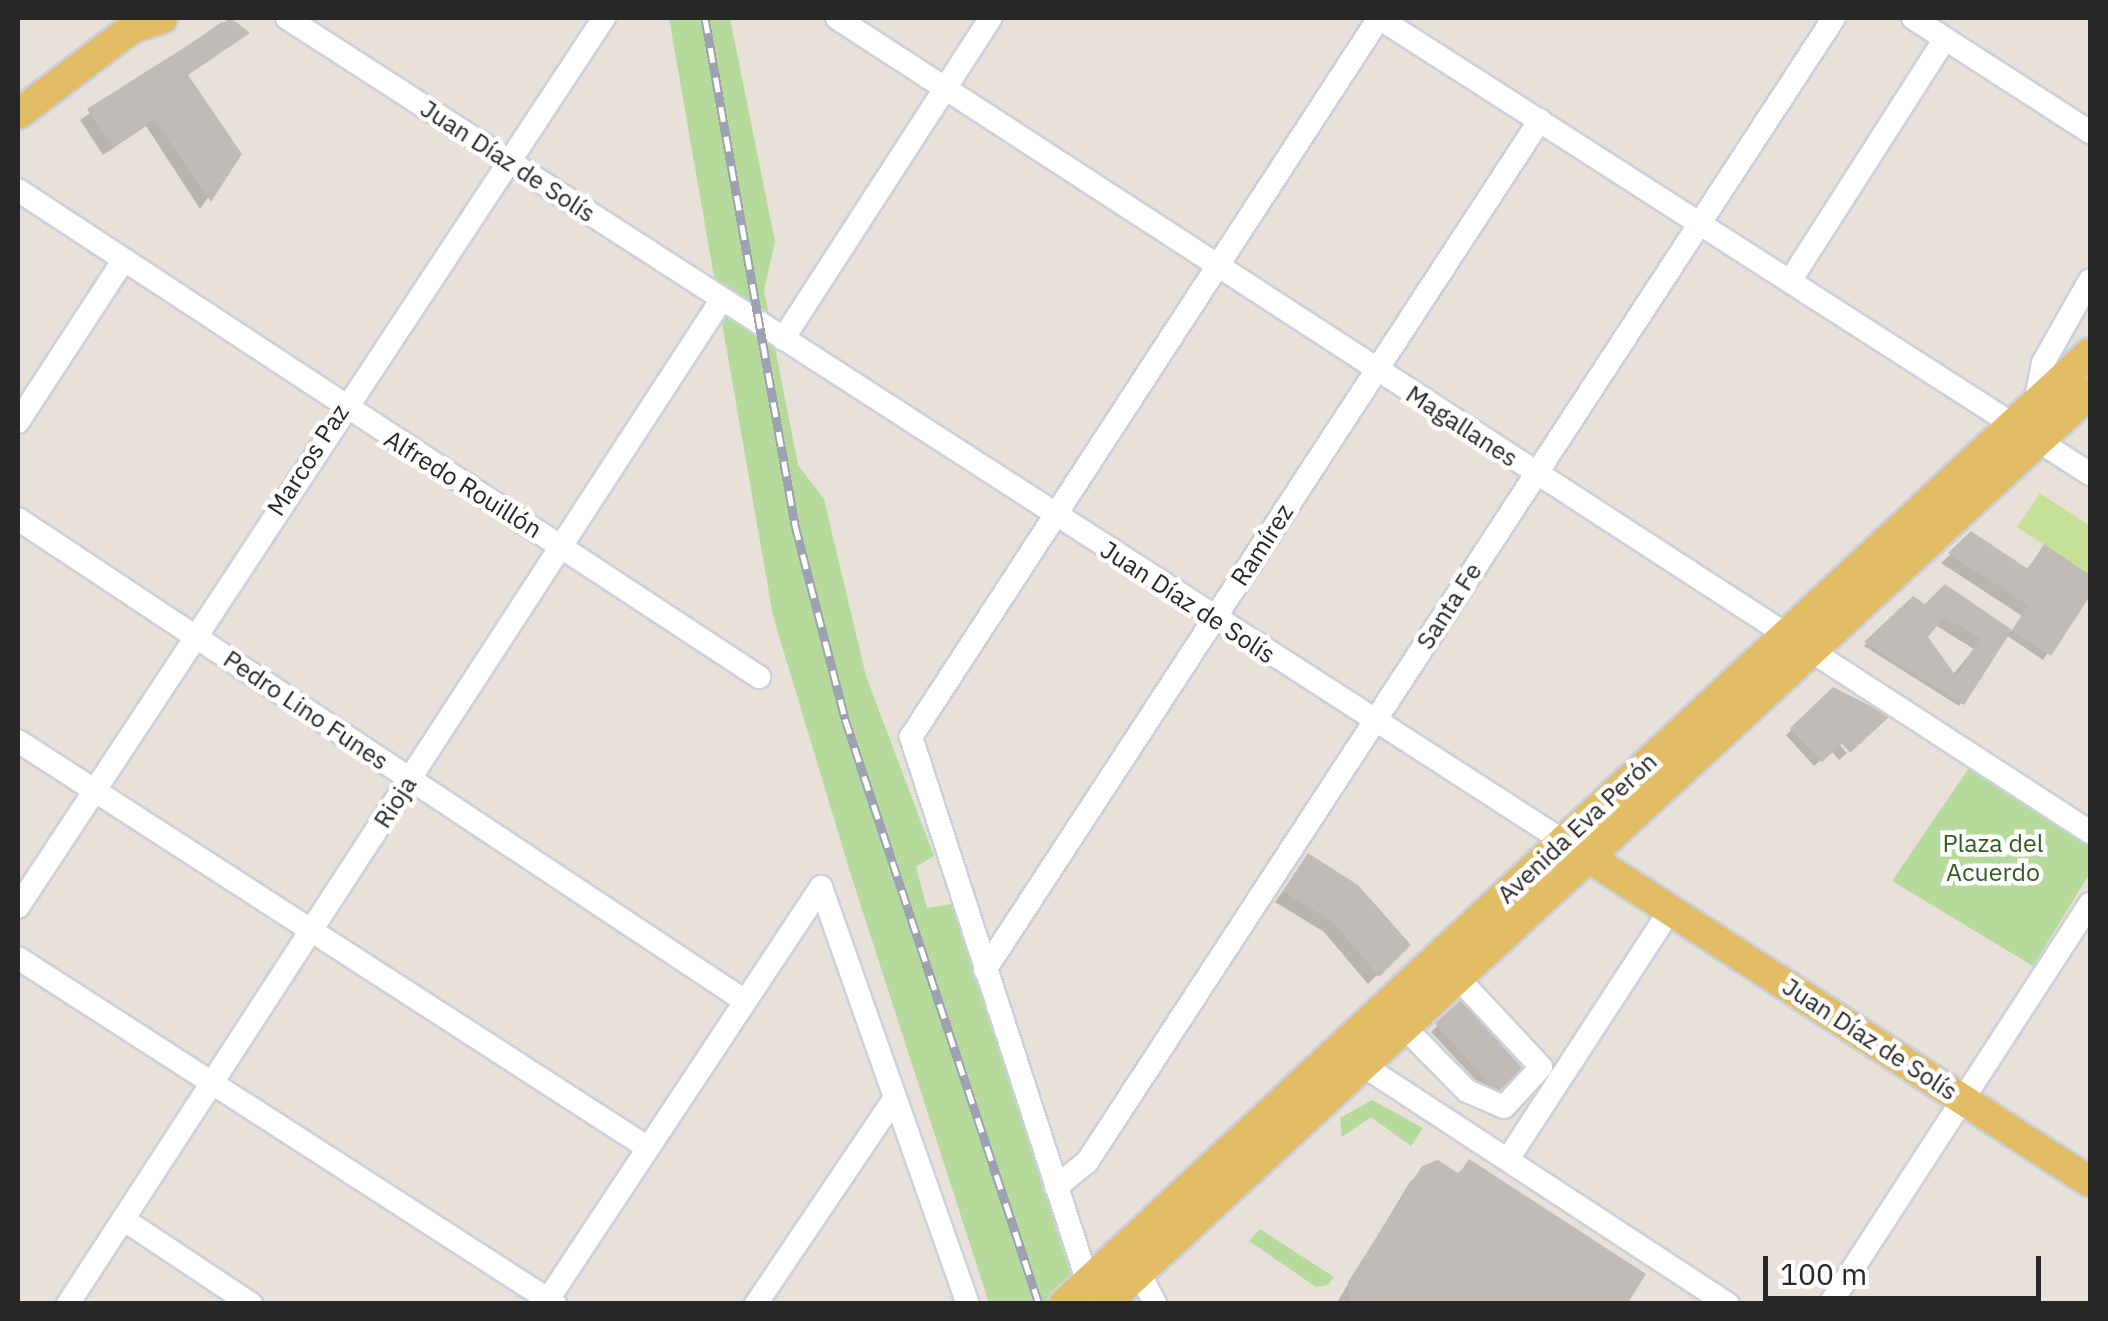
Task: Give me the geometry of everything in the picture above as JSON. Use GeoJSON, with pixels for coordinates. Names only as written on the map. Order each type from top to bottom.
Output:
{"type":"FeatureCollection","features":[{"type":"Feature","properties":{"kind":"main road"},"geometry":{"type":"LineString","coordinates":[[18,114],[135,23],[162,18]]}},
{"type":"Feature","properties":{"kind":"main road","name":"Avenida Eva Perón"},"geometry":{"type":"LineString","coordinates":[[1104,1297],[1563,841],[2090,353]]}},
{"type":"Feature","properties":{"kind":"main road","name":"Avenida Eva Perón"},"geometry":{"type":"LineString","coordinates":[[1064,1304],[1104,1297],[1139,1272],[1815,652],[2090,393]]}},
{"type":"Feature","properties":{"kind":"main road","name":"Juan Díaz de Solís"},"geometry":{"type":"LineString","coordinates":[[1563,841],[2090,1182]]}},
{"type":"Feature","properties":{"kind":"street","name":"Juan Díaz de Solís"},"geometry":{"type":"LineString","coordinates":[[287,18],[1214,620],[1563,841]]}},
{"type":"Feature","properties":{"kind":"street","name":"Marcos Paz"},"geometry":{"type":"LineString","coordinates":[[18,907],[342,407],[604,18]]}},
{"type":"Feature","properties":{"kind":"street","name":"Magallanes"},"geometry":{"type":"LineString","coordinates":[[837,18],[942,92],[2090,832]]}},
{"type":"Feature","properties":{"kind":"street"},"geometry":{"type":"LineString","coordinates":[[783,339],[991,18]]}},
{"type":"Feature","properties":{"kind":"street"},"geometry":{"type":"LineString","coordinates":[[1104,1297],[1056,1186],[911,738],[1379,18],[1790,281],[2024,414],[2040,441],[2090,474]]}},
{"type":"Feature","properties":{"kind":"street","name":"Santa Fe"},"geometry":{"type":"LineString","coordinates":[[1056,1186],[1086,1162],[1834,18]]}},
{"type":"Feature","properties":{"kind":"street"},"geometry":{"type":"LineString","coordinates":[[1913,18],[2090,132]]}},
{"type":"Feature","properties":{"kind":"street"},"geometry":{"type":"LineString","coordinates":[[1790,281],[1946,38]]}},
{"type":"Feature","properties":{"kind":"street","name":"Ramírez"},"geometry":{"type":"LineString","coordinates":[[985,970],[1540,120]]}},
{"type":"Feature","properties":{"kind":"street","name":"Alfredo Rouillón"},"geometry":{"type":"LineString","coordinates":[[18,190],[342,407],[760,677]]}},
{"type":"Feature","properties":{"kind":"street"},"geometry":{"type":"LineString","coordinates":[[18,422],[122,261]]}},
{"type":"Feature","properties":{"kind":"street"},"geometry":{"type":"LineString","coordinates":[[2024,414],[2043,363],[2090,280]]}},
{"type":"Feature","properties":{"kind":"street","name":"Rioja"},"geometry":{"type":"LineString","coordinates":[[68,1304],[722,299]]}},
{"type":"Feature","properties":{"kind":"street","name":"Pedro Lino Funes"},"geometry":{"type":"LineString","coordinates":[[18,519],[745,1002]]}},
{"type":"Feature","properties":{"kind":"street"},"geometry":{"type":"LineString","coordinates":[[18,741],[648,1148]]}},
{"type":"Feature","properties":{"kind":"street"},"geometry":{"type":"LineString","coordinates":[[18,958],[549,1302],[821,887],[893,1101],[968,1304]]}},
{"type":"Feature","properties":{"kind":"street"},"geometry":{"type":"LineString","coordinates":[[1830,1304],[2090,904]]}},
{"type":"Feature","properties":{"kind":"street"},"geometry":{"type":"LineString","coordinates":[[1508,1159],[1671,909]]}},
{"type":"Feature","properties":{"kind":"street"},"geometry":{"type":"LineString","coordinates":[[1405,1028],[1466,1091],[1504,1107],[1541,1067],[1459,979]]}},
{"type":"Feature","properties":{"kind":"street"},"geometry":{"type":"LineString","coordinates":[[1364,1066],[1728,1304]]}},
{"type":"Feature","properties":{"kind":"street"},"geometry":{"type":"LineString","coordinates":[[1445,1118],[1466,1091]]}},
{"type":"Feature","properties":{"kind":"street"},"geometry":{"type":"LineString","coordinates":[[756,1304],[893,1101]]}},
{"type":"Feature","properties":{"kind":"street"},"geometry":{"type":"LineString","coordinates":[[123,1219],[250,1304]]}},
{"type":"Feature","properties":{"kind":"street"},"geometry":{"type":"LineString","coordinates":[[1139,1272],[1155,1304]]}},
{"type":"Feature","properties":{"kind":"green space"},"geometry":{"type":"Polygon","coordinates":[[[669,18],[730,18],[775,242],[764,291],[798,465],[824,499],[866,676],[934,856],[916,867],[927,908],[952,904],[1080,1303],[989,1303],[850,872],[773,616],[669,18]]]}},
{"type":"Feature","properties":{"kind":"green space"},"geometry":{"type":"Polygon","coordinates":[[[2040,493],[2090,526],[2090,575],[2017,527],[2040,493]]]}},
{"type":"Feature","properties":{"kind":"green space","name":"Plaza del Acuerdo"},"geometry":{"type":"Polygon","coordinates":[[[1973,762],[2090,839],[2090,873],[2033,966],[1892,881],[1973,762]]]}},
{"type":"Feature","properties":{"kind":"green space"},"geometry":{"type":"Polygon","coordinates":[[[1372,1100],[1423,1128],[1411,1146],[1371,1117],[1342,1137],[1340,1118],[1372,1100]]]}},
{"type":"Feature","properties":{"kind":"green space"},"geometry":{"type":"Polygon","coordinates":[[[1260,1229],[1334,1277],[1328,1285],[1316,1287],[1249,1241],[1260,1229]]]}},
{"type":"Feature","properties":{"kind":"building"},"geometry":{"type":"Polygon","coordinates":[[[231,18],[250,33],[188,75],[242,154],[211,202],[154,119],[114,147],[87,109],[231,18]]]}},
{"type":"Feature","properties":{"kind":"building"},"geometry":{"type":"Polygon","coordinates":[[[1971,531],[2028,569],[2044,544],[2090,575],[2090,596],[2051,656],[2012,630],[2028,605],[1948,553],[1971,531]]]}},
{"type":"Feature","properties":{"kind":"building"},"geometry":{"type":"Polygon","coordinates":[[[1945,584],[2012,630],[1964,705],[1864,642],[1913,596],[1925,604],[1945,584]],[[1944,617],[1928,637],[1956,676],[1980,638],[1944,617]]]}},
{"type":"Feature","properties":{"kind":"building"},"geometry":{"type":"Polygon","coordinates":[[[1833,687],[1890,716],[1850,753],[1842,744],[1822,762],[1790,728],[1833,687]]]}},
{"type":"Feature","properties":{"kind":"building"},"geometry":{"type":"Polygon","coordinates":[[[1308,853],[1358,885],[1411,945],[1379,977],[1334,923],[1283,891],[1308,853]]]}},
{"type":"Feature","properties":{"kind":"building"},"geometry":{"type":"Polygon","coordinates":[[[1461,1000],[1523,1069],[1497,1093],[1435,1023],[1461,1000]]]}},
{"type":"Feature","properties":{"kind":"building"},"geometry":{"type":"Polygon","coordinates":[[[1469,1159],[1646,1274],[1627,1304],[1350,1304],[1348,1282],[1422,1166],[1438,1160],[1459,1174],[1469,1159]]]}},
{"type":"Feature","properties":{"kind":"railway"},"geometry":{"type":"LineString","coordinates":[[705,18],[795,525],[845,719],[1039,1304]]}}]}
